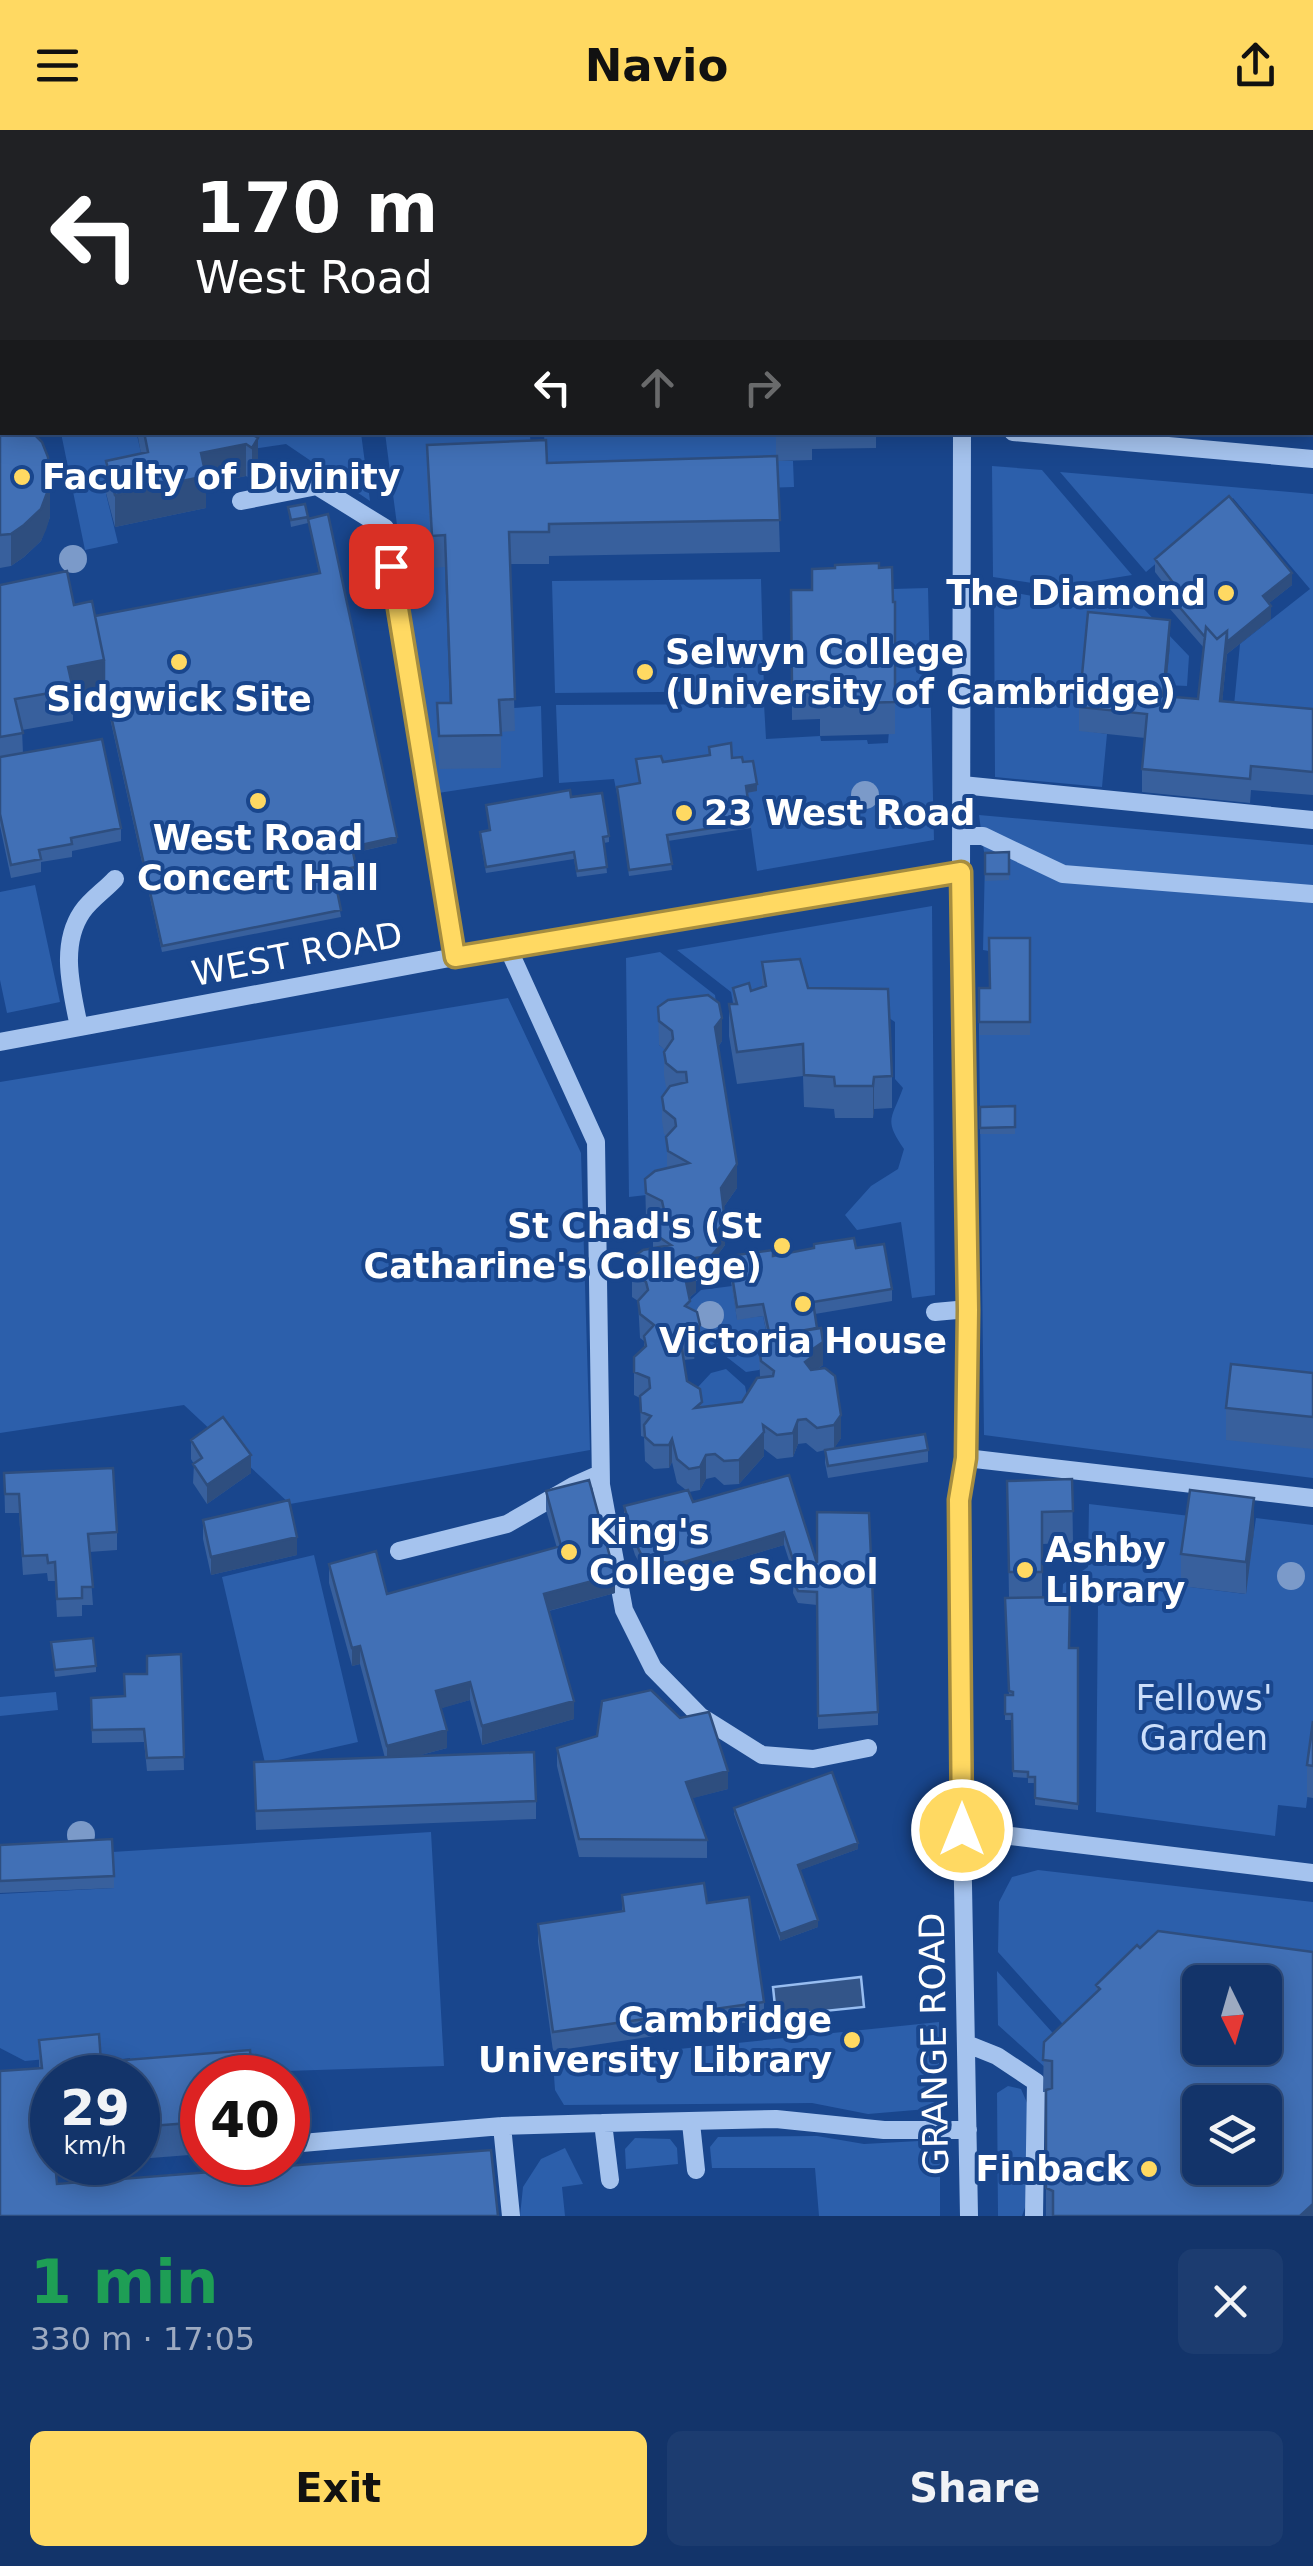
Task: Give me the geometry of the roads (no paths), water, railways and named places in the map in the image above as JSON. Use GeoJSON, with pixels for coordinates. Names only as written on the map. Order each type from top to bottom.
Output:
{"type":"FeatureCollection","features":[{"type":"Feature","properties":{"kind":"street","name":"GRANGE ROAD"},"geometry":{"type":"LineString","coordinates":[[962,435],[961,872],[968,1310],[966,1458],[959,1500],[969,2216]]}},
{"type":"Feature","properties":{"kind":"street"},"geometry":{"type":"LineString","coordinates":[[1045,435],[1313,460]]}},
{"type":"Feature","properties":{"kind":"street"},"geometry":{"type":"LineString","coordinates":[[241,501],[317,486],[384,528],[455,957]]}},
{"type":"Feature","properties":{"kind":"street"},"geometry":{"type":"LineString","coordinates":[[962,784],[1313,820]]}},
{"type":"Feature","properties":{"kind":"street"},"geometry":{"type":"LineString","coordinates":[[962,836],[983,836],[1063,874],[1313,894]]}},
{"type":"Feature","properties":{"kind":"street","name":"WEST ROAD"},"geometry":{"type":"LineString","coordinates":[[0,1042],[455,957],[961,872]]}},
{"type":"Feature","properties":{"kind":"street"},"geometry":{"type":"LineString","coordinates":[[79,1027],[69,969],[70,945],[81,914],[115,879]]}},
{"type":"Feature","properties":{"kind":"street"},"geometry":{"type":"LineString","coordinates":[[508,948],[596,1142],[600,1474],[624,1610],[653,1668],[700,1716],[762,1754],[814,1759],[868,1748]]}},
{"type":"Feature","properties":{"kind":"street"},"geometry":{"type":"LineString","coordinates":[[935,1312],[968,1310]]}},
{"type":"Feature","properties":{"kind":"street"},"geometry":{"type":"LineString","coordinates":[[966,1458],[1313,1498]]}},
{"type":"Feature","properties":{"kind":"street"},"geometry":{"type":"LineString","coordinates":[[398,1550],[507,1524],[600,1474]]}},
{"type":"Feature","properties":{"kind":"street"},"geometry":{"type":"LineString","coordinates":[[962,1830],[1313,1873]]}},
{"type":"Feature","properties":{"kind":"street"},"geometry":{"type":"LineString","coordinates":[[967,2044],[996,2056],[1036,2082],[1034,2216]]}},
{"type":"Feature","properties":{"kind":"street"},"geometry":{"type":"LineString","coordinates":[[310,2142],[502,2126],[602,2123],[776,2120],[884,2130],[968,2130]]}},
{"type":"Feature","properties":{"kind":"street"},"geometry":{"type":"LineString","coordinates":[[690,2122],[696,2170]]}},
{"type":"Feature","properties":{"kind":"street"},"geometry":{"type":"LineString","coordinates":[[602,2123],[610,2180]]}},
{"type":"Feature","properties":{"kind":"street"},"geometry":{"type":"LineString","coordinates":[[502,2126],[511,2216]]}},
{"type":"Feature","properties":{"kind":"place","name":"Faculty of Divinity"},"geometry":{"type":"Point","coordinates":[22,477]}},
{"type":"Feature","properties":{"kind":"place","name":"The Diamond"},"geometry":{"type":"Point","coordinates":[1226,593]}},
{"type":"Feature","properties":{"kind":"place","name":"Sidgwick Site"},"geometry":{"type":"Point","coordinates":[179,662]}},
{"type":"Feature","properties":{"kind":"place","name":"Selwyn College (University of Cambridge)"},"geometry":{"type":"Point","coordinates":[645,672]}},
{"type":"Feature","properties":{"kind":"place","name":"West Road Concert Hall"},"geometry":{"type":"Point","coordinates":[258,801]}},
{"type":"Feature","properties":{"kind":"place","name":"23 West Road"},"geometry":{"type":"Point","coordinates":[684,813]}},
{"type":"Feature","properties":{"kind":"place","name":"St Chad's (St Catharine's College)"},"geometry":{"type":"Point","coordinates":[782,1246]}},
{"type":"Feature","properties":{"kind":"place","name":"Victoria House"},"geometry":{"type":"Point","coordinates":[803,1304]}},
{"type":"Feature","properties":{"kind":"place","name":"King's College School"},"geometry":{"type":"Point","coordinates":[569,1552]}},
{"type":"Feature","properties":{"kind":"place","name":"Ashby Library"},"geometry":{"type":"Point","coordinates":[1025,1570]}},
{"type":"Feature","properties":{"kind":"place","name":"Cambridge University Library"},"geometry":{"type":"Point","coordinates":[852,2040]}},
{"type":"Feature","properties":{"kind":"place","name":"Finback"},"geometry":{"type":"Point","coordinates":[1149,2169]}},
{"type":"Feature","properties":{"kind":"park label","name":"Fellows' Garden"},"geometry":{"type":"Point","coordinates":[1204,1718]}}]}
